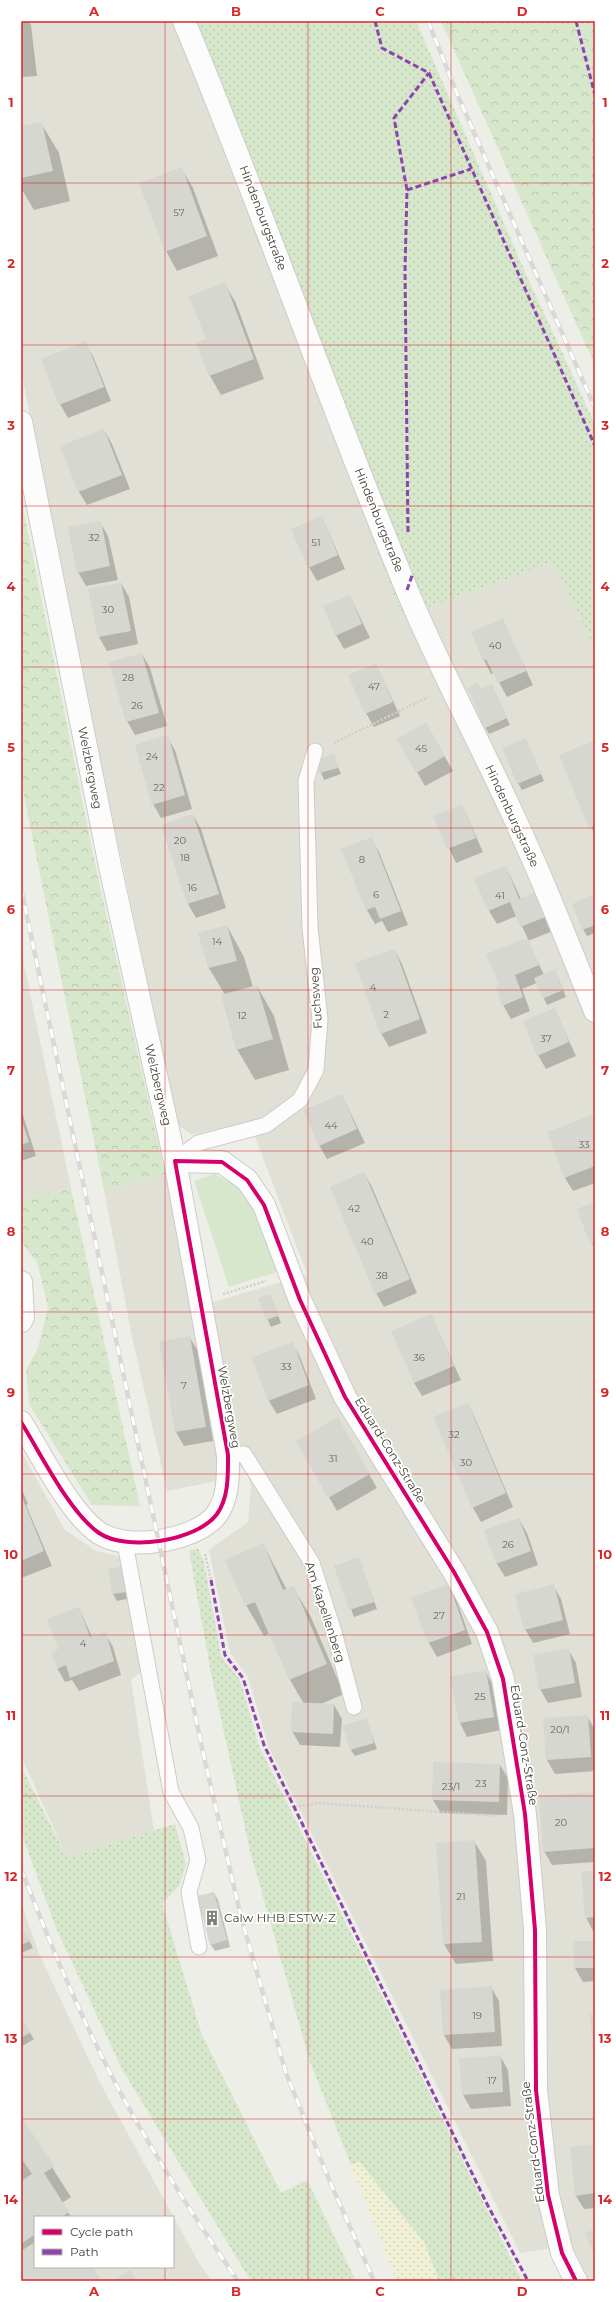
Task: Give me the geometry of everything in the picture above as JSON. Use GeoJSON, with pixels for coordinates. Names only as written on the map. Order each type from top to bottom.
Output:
{"type":"FeatureCollection","features":[{"type":"Feature","properties":{"kind":"street","name":"Hindenburgstraße"},"geometry":{"type":"LineString","coordinates":[[184,21],[231,134],[353,458],[407,590],[450,687],[523,835],[595,1011]]}},
{"type":"Feature","properties":{"kind":"street","name":"Welzbergweg"},"geometry":{"type":"LineString","coordinates":[[21,422],[111,871],[175,1161],[228,1455],[227,1487],[217,1514],[208,1522],[179,1537],[148,1542],[125,1543],[112,1540],[99,1533],[88,1523],[69,1500],[21,1422]]}},
{"type":"Feature","properties":{"kind":"street","name":"Eduard-Conz-Straße"},"geometry":{"type":"LineString","coordinates":[[175,1161],[222,1162],[247,1180],[264,1205],[300,1300],[345,1397],[454,1572],[487,1632],[503,1679],[525,1814],[534,1915],[536,2090],[547,2187],[562,2253],[576,2281]]}},
{"type":"Feature","properties":{"kind":"street"},"geometry":{"type":"LineString","coordinates":[[21,1282],[23,1317],[21,1321]]}},
{"type":"Feature","properties":{"kind":"lane","name":"Fuchsweg"},"geometry":{"type":"LineString","coordinates":[[175,1161],[198,1143],[266,1125],[300,1100],[316,1070],[320,1019],[310,928],[306,781],[315,752]]}},
{"type":"Feature","properties":{"kind":"lane","name":"Am Kapellenberg"},"geometry":{"type":"LineString","coordinates":[[228,1455],[244,1454],[312,1563],[334,1632],[354,1707]]}},
{"type":"Feature","properties":{"kind":"lane"},"geometry":{"type":"LineString","coordinates":[[125,1543],[171,1792],[191,1828],[198,1860],[189,1892],[199,1947]]}},
{"type":"Feature","properties":{"kind":"path"},"geometry":{"type":"LineString","coordinates":[[315,752],[450,687]]}},
{"type":"Feature","properties":{"kind":"path"},"geometry":{"type":"LineString","coordinates":[[219,1295],[290,1274]]}},
{"type":"Feature","properties":{"kind":"path"},"geometry":{"type":"LineString","coordinates":[[205,1553],[211,1580]]}},
{"type":"Feature","properties":{"kind":"path"},"geometry":{"type":"LineString","coordinates":[[295,1807],[318,1803],[507,1816]]}},
{"type":"Feature","properties":{"kind":"shaded area"},"geometry":{"type":"Polygon","coordinates":[[[21,21],[173,21],[402,617],[553,562],[595,649],[595,2281],[584,2281],[568,2246],[520,2253],[269,1748],[248,1677],[230,1653],[209,1550],[248,1522],[251,1486],[245,1467],[222,1467],[222,1480],[167,1491],[131,1332],[104,1190],[165,1174],[194,1308],[307,1274],[249,1121],[192,1135],[178,1125],[53,538],[21,369],[21,21]]]}},
{"type":"Feature","properties":{"kind":"shaded area"},"geometry":{"type":"Polygon","coordinates":[[[21,950],[71,1188],[21,1199],[21,950]]]}},
{"type":"Feature","properties":{"kind":"shaded area"},"geometry":{"type":"Polygon","coordinates":[[[21,1451],[65,1530],[96,1551],[122,1557],[141,1672],[131,1680],[154,1831],[67,1858],[21,1756],[21,1451]]]}},
{"type":"Feature","properties":{"kind":"shaded area"},"geometry":{"type":"Polygon","coordinates":[[[21,1903],[40,1956],[100,2083],[173,2216],[34,2216],[34,2268],[174,2268],[174,2218],[199,2263],[212,2281],[21,2281],[21,1903]]]}},
{"type":"Feature","properties":{"kind":"green space"},"geometry":{"type":"Polygon","coordinates":[[[173,21],[416,21],[526,274],[595,424],[595,649],[553,562],[402,617],[173,21]]]}},
{"type":"Feature","properties":{"kind":"green space"},"geometry":{"type":"Polygon","coordinates":[[[441,21],[595,21],[595,365],[579,330],[441,21]]]}},
{"type":"Feature","properties":{"kind":"green space"},"geometry":{"type":"Polygon","coordinates":[[[21,498],[97,873],[165,1174],[104,1190],[21,781],[21,498]]]}},
{"type":"Feature","properties":{"kind":"green space"},"geometry":{"type":"Polygon","coordinates":[[[214,1174],[240,1188],[258,1210],[280,1271],[229,1287],[194,1181],[214,1174]]]}},
{"type":"Feature","properties":{"kind":"green space"},"geometry":{"type":"Polygon","coordinates":[[[71,1188],[140,1506],[92,1505],[29,1404],[26,1370],[38,1348],[48,1307],[37,1262],[21,1242],[21,1199],[71,1188]]]}},
{"type":"Feature","properties":{"kind":"green space"},"geometry":{"type":"Polygon","coordinates":[[[198,1548],[204,1562],[221,1656],[240,1680],[259,1746],[522,2281],[439,2281],[424,2242],[359,2162],[351,2165],[310,2062],[250,1851],[211,1673],[189,1551],[198,1548]]]}},
{"type":"Feature","properties":{"kind":"green space"},"geometry":{"type":"Polygon","coordinates":[[[21,1766],[67,1858],[175,1824],[186,1864],[179,1886],[162,1904],[202,2035],[281,2193],[307,2180],[356,2281],[251,2281],[249,2278],[122,2069],[56,1928],[21,1832],[21,1766]]]}},
{"type":"Feature","properties":{"kind":"sand"},"geometry":{"type":"Polygon","coordinates":[[[359,2161],[424,2243],[439,2281],[397,2281],[351,2165],[359,2161]]]}},
{"type":"Feature","properties":{"kind":"building"},"geometry":{"type":"Polygon","coordinates":[[[42,122],[53,171],[21,178],[21,126],[42,122]]]}},
{"type":"Feature","properties":{"kind":"building"},"geometry":{"type":"Polygon","coordinates":[[[182,167],[207,236],[165,252],[139,183],[182,167]]]}},
{"type":"Feature","properties":{"kind":"building"},"geometry":{"type":"Polygon","coordinates":[[[225,282],[254,359],[209,376],[196,343],[206,339],[189,296],[225,282]]]}},
{"type":"Feature","properties":{"kind":"building"},"geometry":{"type":"Polygon","coordinates":[[[86,341],[104,387],[59,405],[41,359],[86,341]]]}},
{"type":"Feature","properties":{"kind":"building"},"geometry":{"type":"Polygon","coordinates":[[[104,429],[122,475],[78,492],[60,446],[104,429]]]}},
{"type":"Feature","properties":{"kind":"building"},"geometry":{"type":"Polygon","coordinates":[[[322,516],[338,555],[308,568],[291,529],[322,516]]]}},
{"type":"Feature","properties":{"kind":"building"},"geometry":{"type":"Polygon","coordinates":[[[101,521],[110,566],[77,573],[68,527],[101,521]]]}},
{"type":"Feature","properties":{"kind":"building"},"geometry":{"type":"Polygon","coordinates":[[[121,582],[131,631],[98,637],[88,589],[121,582]]]}},
{"type":"Feature","properties":{"kind":"building"},"geometry":{"type":"Polygon","coordinates":[[[350,595],[362,624],[335,636],[323,606],[350,595]]]}},
{"type":"Feature","properties":{"kind":"building"},"geometry":{"type":"Polygon","coordinates":[[[503,618],[526,671],[498,683],[486,659],[483,661],[471,632],[503,618]]]}},
{"type":"Feature","properties":{"kind":"building"},"geometry":{"type":"Polygon","coordinates":[[[142,653],[159,713],[126,722],[109,662],[142,653]]]}},
{"type":"Feature","properties":{"kind":"building"},"geometry":{"type":"Polygon","coordinates":[[[376,663],[393,702],[365,714],[348,675],[376,663]]]}},
{"type":"Feature","properties":{"kind":"building"},"geometry":{"type":"Polygon","coordinates":[[[478,682],[481,689],[492,684],[507,718],[485,728],[467,688],[478,682]]]}},
{"type":"Feature","properties":{"kind":"building"},"geometry":{"type":"Polygon","coordinates":[[[426,722],[445,756],[416,773],[397,739],[426,722]]]}},
{"type":"Feature","properties":{"kind":"building"},"geometry":{"type":"Polygon","coordinates":[[[168,735],[185,795],[152,805],[135,745],[168,735]]]}},
{"type":"Feature","properties":{"kind":"building"},"geometry":{"type":"Polygon","coordinates":[[[526,738],[541,774],[517,784],[502,748],[526,738]]]}},
{"type":"Feature","properties":{"kind":"building"},"geometry":{"type":"Polygon","coordinates":[[[595,740],[595,826],[589,828],[559,755],[595,740]]]}},
{"type":"Feature","properties":{"kind":"building"},"geometry":{"type":"Polygon","coordinates":[[[334,754],[338,768],[319,773],[315,760],[334,754]]]}},
{"type":"Feature","properties":{"kind":"building"},"geometry":{"type":"Polygon","coordinates":[[[462,804],[476,838],[447,849],[433,816],[462,804]]]}},
{"type":"Feature","properties":{"kind":"building"},"geometry":{"type":"Polygon","coordinates":[[[193,814],[219,894],[187,904],[161,825],[193,814]]]}},
{"type":"Feature","properties":{"kind":"building"},"geometry":{"type":"Polygon","coordinates":[[[372,837],[401,911],[380,919],[375,907],[366,910],[341,849],[372,837]]]}},
{"type":"Feature","properties":{"kind":"building"},"geometry":{"type":"Polygon","coordinates":[[[506,866],[519,899],[538,891],[548,916],[520,927],[510,902],[488,911],[474,878],[506,866]]]}},
{"type":"Feature","properties":{"kind":"building"},"geometry":{"type":"Polygon","coordinates":[[[594,894],[595,925],[582,930],[572,904],[594,894]]]}},
{"type":"Feature","properties":{"kind":"building"},"geometry":{"type":"Polygon","coordinates":[[[227,925],[237,961],[208,968],[198,933],[227,925]]]}},
{"type":"Feature","properties":{"kind":"building"},"geometry":{"type":"Polygon","coordinates":[[[528,938],[539,965],[515,975],[523,997],[502,1006],[496,987],[499,984],[486,954],[528,938]]]}},
{"type":"Feature","properties":{"kind":"building"},"geometry":{"type":"Polygon","coordinates":[[[395,949],[420,1019],[380,1034],[355,963],[395,949]]]}},
{"type":"Feature","properties":{"kind":"building"},"geometry":{"type":"Polygon","coordinates":[[[555,969],[563,990],[542,999],[534,978],[555,969]]]}},
{"type":"Feature","properties":{"kind":"building"},"geometry":{"type":"Polygon","coordinates":[[[257,985],[273,1039],[236,1050],[221,995],[257,985]]]}},
{"type":"Feature","properties":{"kind":"building"},"geometry":{"type":"Polygon","coordinates":[[[555,1008],[569,1042],[537,1056],[523,1021],[555,1008]]]}},
{"type":"Feature","properties":{"kind":"building"},"geometry":{"type":"Polygon","coordinates":[[[342,1094],[357,1129],[319,1146],[303,1110],[342,1094]]]}},
{"type":"Feature","properties":{"kind":"building"},"geometry":{"type":"Polygon","coordinates":[[[595,1114],[595,1166],[564,1178],[547,1132],[595,1114]]]}},
{"type":"Feature","properties":{"kind":"building"},"geometry":{"type":"Polygon","coordinates":[[[21,1119],[29,1142],[21,1145],[21,1119]]]}},
{"type":"Feature","properties":{"kind":"building"},"geometry":{"type":"Polygon","coordinates":[[[364,1172],[410,1279],[375,1294],[330,1187],[364,1172]]]}},
{"type":"Feature","properties":{"kind":"building"},"geometry":{"type":"Polygon","coordinates":[[[595,1202],[595,1242],[590,1244],[577,1209],[595,1202]]]}},
{"type":"Feature","properties":{"kind":"building"},"geometry":{"type":"Polygon","coordinates":[[[270,1294],[278,1316],[266,1320],[258,1298],[270,1294]]]}},
{"type":"Feature","properties":{"kind":"building"},"geometry":{"type":"Polygon","coordinates":[[[431,1314],[454,1366],[414,1383],[391,1331],[431,1314]]]}},
{"type":"Feature","properties":{"kind":"building"},"geometry":{"type":"Polygon","coordinates":[[[190,1336],[206,1427],[175,1432],[159,1342],[190,1336]]]}},
{"type":"Feature","properties":{"kind":"building"},"geometry":{"type":"Polygon","coordinates":[[[293,1342],[309,1385],[268,1401],[252,1358],[293,1342]]]}},
{"type":"Feature","properties":{"kind":"building"},"geometry":{"type":"Polygon","coordinates":[[[468,1403],[506,1493],[472,1508],[433,1417],[468,1403]]]}},
{"type":"Feature","properties":{"kind":"building"},"geometry":{"type":"Polygon","coordinates":[[[338,1417],[370,1474],[328,1498],[296,1441],[338,1417]]]}},
{"type":"Feature","properties":{"kind":"building"},"geometry":{"type":"Polygon","coordinates":[[[21,1495],[44,1551],[21,1561],[21,1495]]]}},
{"type":"Feature","properties":{"kind":"building"},"geometry":{"type":"Polygon","coordinates":[[[519,1518],[531,1551],[496,1564],[484,1530],[519,1518]]]}},
{"type":"Feature","properties":{"kind":"building"},"geometry":{"type":"Polygon","coordinates":[[[263,1543],[283,1590],[294,1586],[327,1664],[289,1680],[255,1602],[245,1606],[225,1560],[263,1543]]]}},
{"type":"Feature","properties":{"kind":"building"},"geometry":{"type":"Polygon","coordinates":[[[359,1557],[374,1602],[349,1610],[334,1566],[359,1557]]]}},
{"type":"Feature","properties":{"kind":"building"},"geometry":{"type":"Polygon","coordinates":[[[123,1566],[127,1592],[112,1594],[108,1569],[123,1566]]]}},
{"type":"Feature","properties":{"kind":"building"},"geometry":{"type":"Polygon","coordinates":[[[449,1584],[465,1630],[428,1643],[411,1598],[449,1584]]]}},
{"type":"Feature","properties":{"kind":"building"},"geometry":{"type":"Polygon","coordinates":[[[554,1584],[563,1620],[524,1630],[515,1594],[554,1584]]]}},
{"type":"Feature","properties":{"kind":"building"},"geometry":{"type":"Polygon","coordinates":[[[79,1607],[90,1637],[106,1632],[114,1661],[70,1678],[66,1665],[57,1669],[51,1653],[58,1649],[47,1619],[79,1607]]]}},
{"type":"Feature","properties":{"kind":"building"},"geometry":{"type":"Polygon","coordinates":[[[569,1648],[575,1683],[539,1690],[533,1655],[569,1648]]]}},
{"type":"Feature","properties":{"kind":"building"},"geometry":{"type":"Polygon","coordinates":[[[486,1670],[494,1717],[459,1723],[450,1677],[486,1670]]]}},
{"type":"Feature","properties":{"kind":"building"},"geometry":{"type":"Polygon","coordinates":[[[292,1702],[334,1704],[333,1734],[291,1732],[292,1702]]]}},
{"type":"Feature","properties":{"kind":"building"},"geometry":{"type":"Polygon","coordinates":[[[588,1715],[591,1757],[546,1760],[543,1718],[588,1715]]]}},
{"type":"Feature","properties":{"kind":"building"},"geometry":{"type":"Polygon","coordinates":[[[367,1718],[374,1743],[350,1750],[343,1726],[367,1718]]]}},
{"type":"Feature","properties":{"kind":"building"},"geometry":{"type":"Polygon","coordinates":[[[433,1762],[500,1764],[499,1802],[432,1800],[433,1762]]]}},
{"type":"Feature","properties":{"kind":"building"},"geometry":{"type":"Polygon","coordinates":[[[595,1792],[595,1848],[543,1852],[539,1796],[595,1792]]]}},
{"type":"Feature","properties":{"kind":"building"},"geometry":{"type":"Polygon","coordinates":[[[475,1840],[482,1942],[443,1944],[436,1843],[475,1840]]]}},
{"type":"Feature","properties":{"kind":"building"},"geometry":{"type":"Polygon","coordinates":[[[581,1871],[595,1871],[595,1917],[585,1918],[581,1871]]]}},
{"type":"Feature","properties":{"kind":"building","name":"Calw HHB ESTW-Z"},"geometry":{"type":"Polygon","coordinates":[[[214,1892],[227,1940],[210,1945],[197,1896],[214,1892]]]}},
{"type":"Feature","properties":{"kind":"building"},"geometry":{"type":"Polygon","coordinates":[[[25,1932],[30,1941],[21,1945],[21,1934],[25,1932]]]}},
{"type":"Feature","properties":{"kind":"building"},"geometry":{"type":"Polygon","coordinates":[[[573,1941],[595,1941],[595,1968],[574,1968],[573,1941]]]}},
{"type":"Feature","properties":{"kind":"building"},"geometry":{"type":"Polygon","coordinates":[[[492,1986],[495,2032],[443,2035],[440,1990],[492,1986]]]}},
{"type":"Feature","properties":{"kind":"building"},"geometry":{"type":"Polygon","coordinates":[[[590,2014],[595,2014],[595,2053],[593,2053],[590,2014]]]}},
{"type":"Feature","properties":{"kind":"building"},"geometry":{"type":"Polygon","coordinates":[[[21,2017],[31,2032],[21,2038],[21,2017]]]}},
{"type":"Feature","properties":{"kind":"building"},"geometry":{"type":"Polygon","coordinates":[[[501,2055],[503,2092],[462,2095],[459,2059],[501,2055]]]}},
{"type":"Feature","properties":{"kind":"building"},"geometry":{"type":"Polygon","coordinates":[[[21,2117],[55,2166],[44,2173],[69,2212],[63,2216],[34,2216],[34,2235],[21,2244],[21,2181],[32,2174],[21,2158],[21,2117]]]}},
{"type":"Feature","properties":{"kind":"building"},"geometry":{"type":"Polygon","coordinates":[[[595,2144],[595,2193],[575,2196],[570,2147],[595,2144]]]}},
{"type":"Feature","properties":{"kind":"building"},"geometry":{"type":"Polygon","coordinates":[[[595,2229],[595,2258],[585,2233],[595,2229]]]}},
{"type":"Feature","properties":{"kind":"building"},"geometry":{"type":"Polygon","coordinates":[[[34,2243],[34,2268],[94,2268],[101,2281],[23,2281],[21,2251],[34,2243]]]}},
{"type":"Feature","properties":{"kind":"building"},"geometry":{"type":"Polygon","coordinates":[[[130,2270],[138,2281],[114,2281],[130,2270]]]}},
{"type":"Feature","properties":{"kind":"railway"},"geometry":{"type":"LineString","coordinates":[[428,21],[458,96],[595,408]]}},
{"type":"Feature","properties":{"kind":"railway"},"geometry":{"type":"LineString","coordinates":[[21,888],[204,1757],[241,1917],[286,2073],[330,2182],[374,2281]]}},
{"type":"Feature","properties":{"kind":"railway"},"geometry":{"type":"LineString","coordinates":[[21,1869],[69,1986],[110,2073],[165,2170],[238,2281]]}},
{"type":"Feature","properties":{"kind":"marked path"},"geometry":{"type":"LineString","coordinates":[[375,21],[382,48],[429,73],[595,446]]}},
{"type":"Feature","properties":{"kind":"marked path"},"geometry":{"type":"LineString","coordinates":[[576,21],[595,95]]}},
{"type":"Feature","properties":{"kind":"marked path"},"geometry":{"type":"LineString","coordinates":[[407,190],[394,118],[429,73]]}},
{"type":"Feature","properties":{"kind":"marked path"},"geometry":{"type":"LineString","coordinates":[[408,532],[405,270],[407,190],[471,169]]}},
{"type":"Feature","properties":{"kind":"marked path"},"geometry":{"type":"LineString","coordinates":[[407,590],[413,573]]}},
{"type":"Feature","properties":{"kind":"marked path"},"geometry":{"type":"LineString","coordinates":[[211,1580],[225,1655],[243,1678],[264,1745],[487,2204],[528,2281]]}},
{"type":"Feature","properties":{"kind":"cycle path"},"geometry":{"type":"LineString","coordinates":[[21,1422],[66,1497],[88,1524],[99,1533],[111,1539],[126,1542],[143,1542],[161,1541],[178,1537],[194,1531],[207,1523],[217,1514],[226,1493],[228,1478],[228,1455],[175,1161],[222,1162],[247,1180],[264,1205],[300,1300],[345,1397],[454,1572],[487,1632],[503,1679],[525,1814],[535,1930],[536,2090],[548,2195],[562,2253],[576,2281]]}},
{"type":"Feature","properties":{"kind":"place","name":"Calw HHB ESTW-Z"},"geometry":{"type":"Point","coordinates":[212,1918]}}]}
